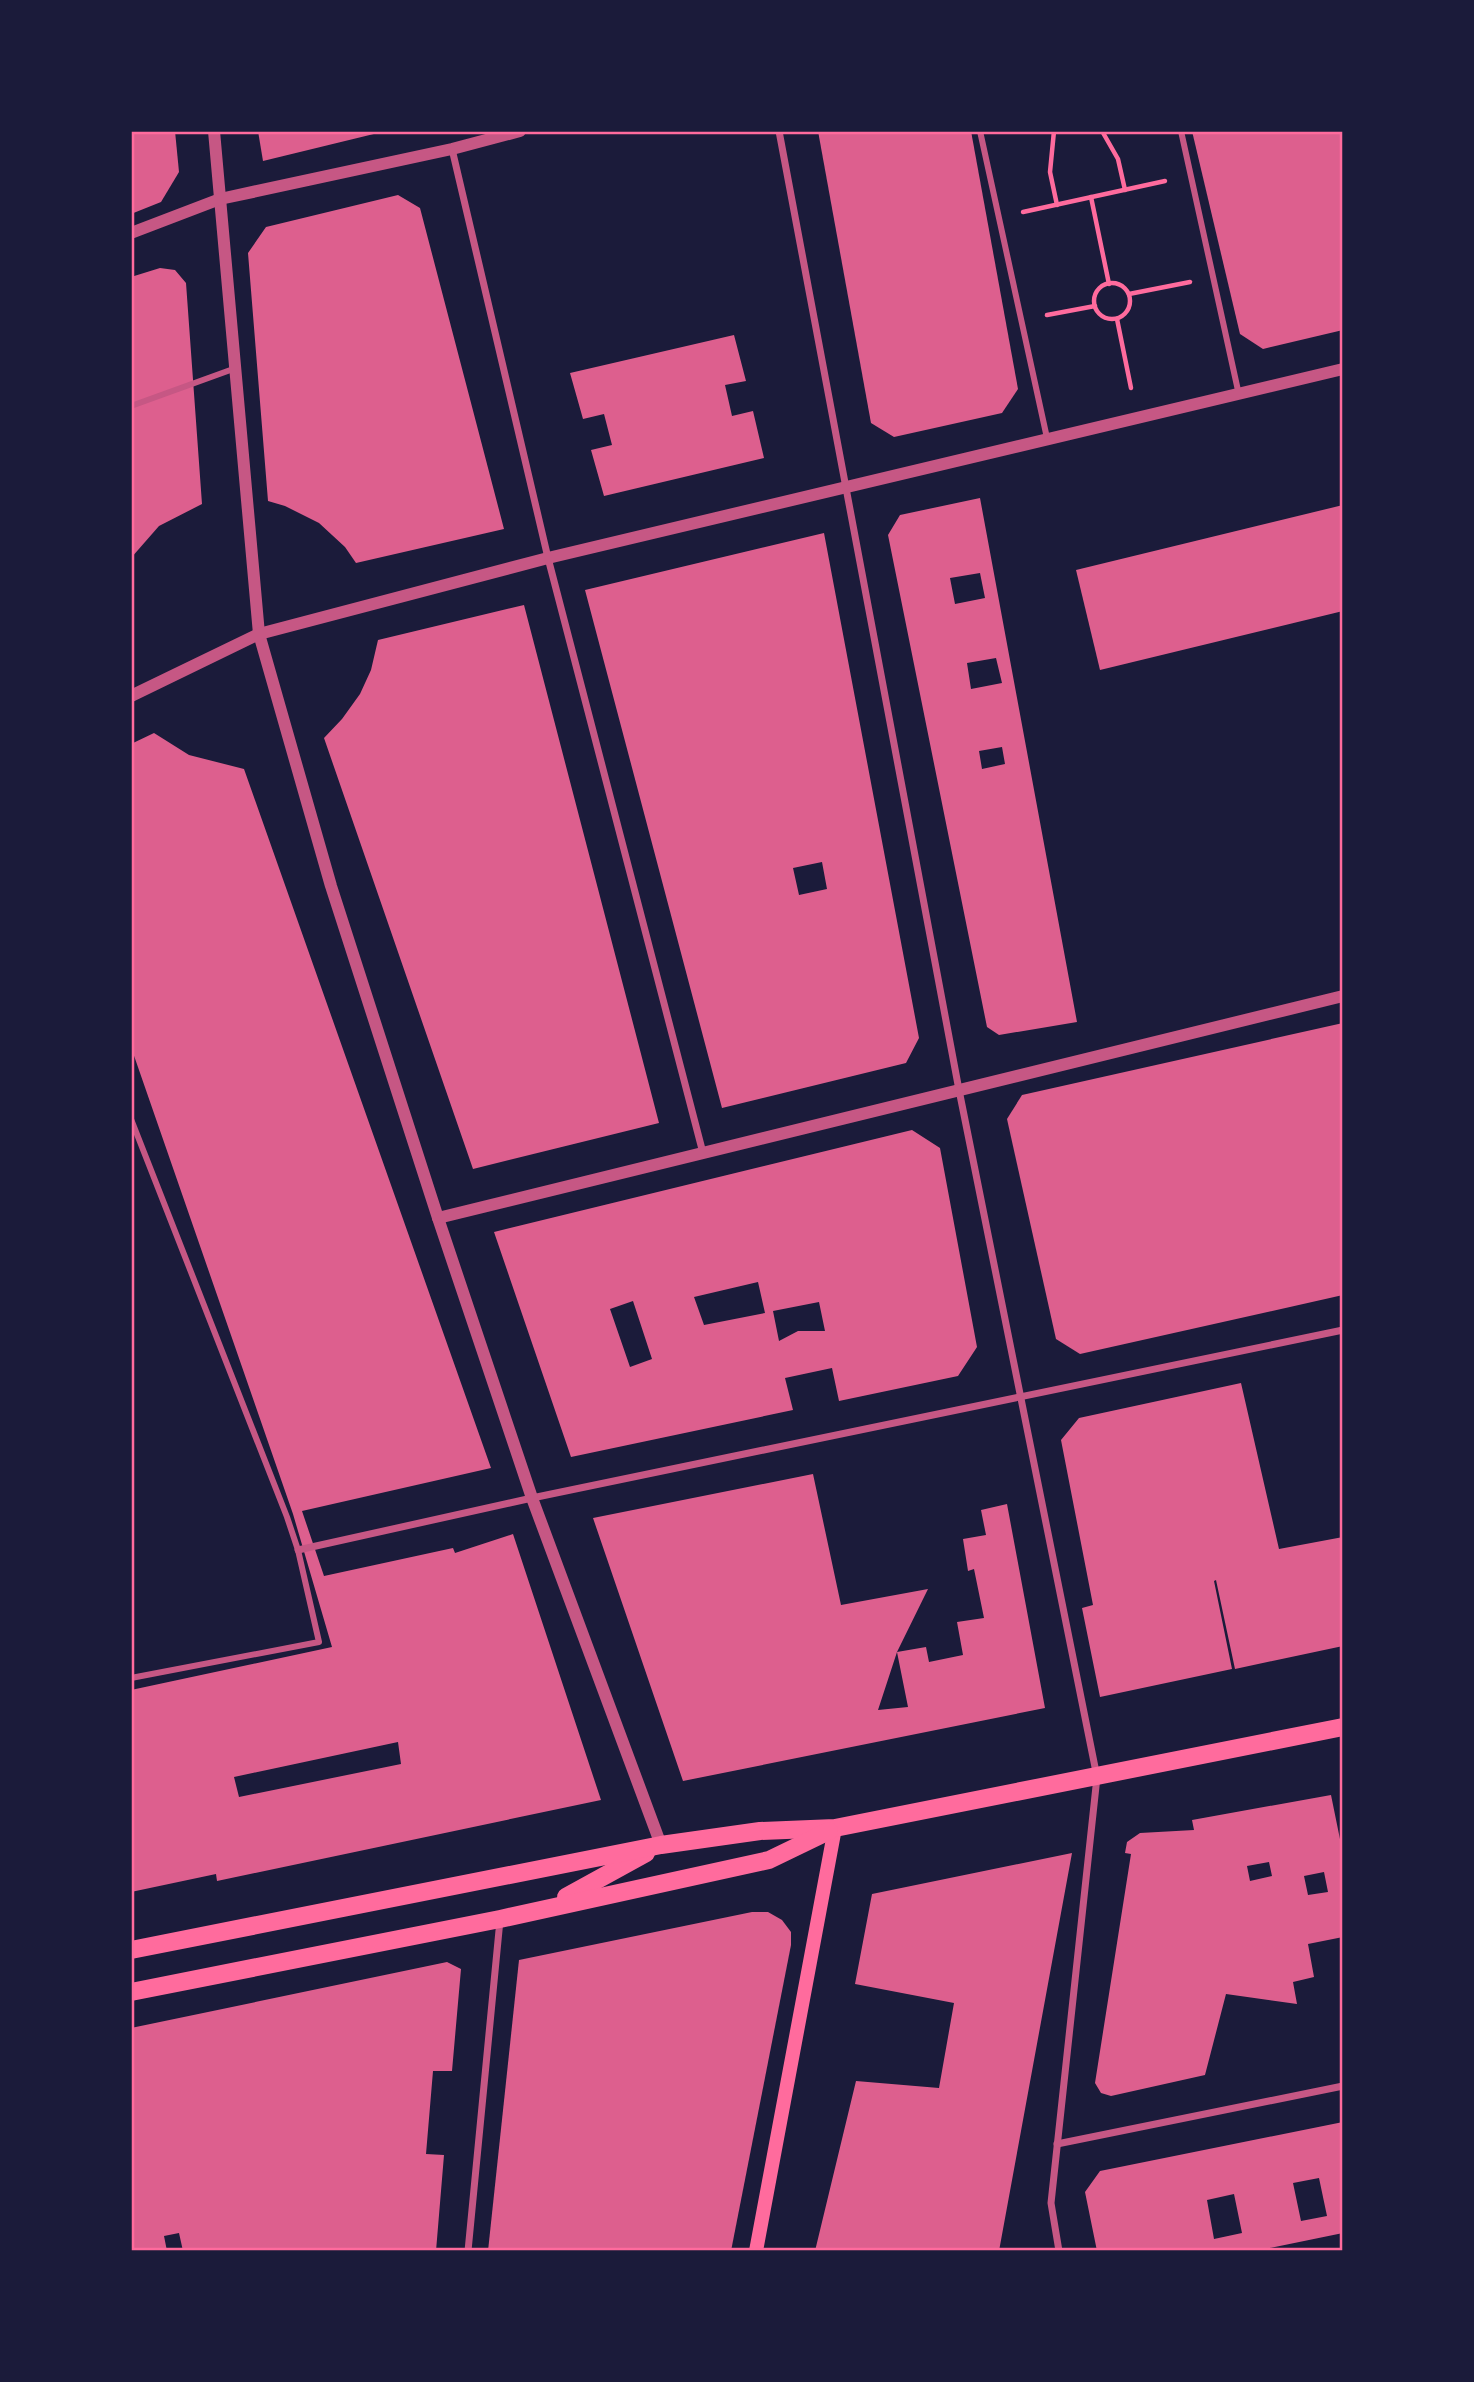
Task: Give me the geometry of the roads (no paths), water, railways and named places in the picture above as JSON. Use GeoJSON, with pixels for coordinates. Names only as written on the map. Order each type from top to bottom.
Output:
{"type":"FeatureCollection","features":[{"type":"Feature","properties":{"kind":"main road"},"geometry":{"type":"LineString","coordinates":[[131,1950],[661,1845],[760,1831],[835,1828],[1343,1727]]}},
{"type":"Feature","properties":{"kind":"main road"},"geometry":{"type":"LineString","coordinates":[[131,1992],[500,1919],[769,1860],[835,1828]]}},
{"type":"Feature","properties":{"kind":"main road"},"geometry":{"type":"LineString","coordinates":[[756,2251],[835,1828]]}},
{"type":"Feature","properties":{"kind":"main road"},"geometry":{"type":"LineString","coordinates":[[548,1907],[661,1845]]}},
{"type":"Feature","properties":{"kind":"street"},"geometry":{"type":"LineString","coordinates":[[214,131],[259,634],[331,886],[438,1218],[532,1498],[661,1845]]}},
{"type":"Feature","properties":{"kind":"street"},"geometry":{"type":"LineString","coordinates":[[131,233],[220,200],[452,149],[520,131]]}},
{"type":"Feature","properties":{"kind":"street"},"geometry":{"type":"LineString","coordinates":[[779,131],[848,487],[959,1090],[1097,1777],[1051,2203],[1059,2251]]}},
{"type":"Feature","properties":{"kind":"street"},"geometry":{"type":"LineString","coordinates":[[980,131],[1047,438]]}},
{"type":"Feature","properties":{"kind":"street"},"geometry":{"type":"LineString","coordinates":[[1181,131],[1239,395]]}},
{"type":"Feature","properties":{"kind":"street"},"geometry":{"type":"LineString","coordinates":[[452,149],[548,558],[703,1153]]}},
{"type":"Feature","properties":{"kind":"street"},"geometry":{"type":"LineString","coordinates":[[131,406],[236,368]]}},
{"type":"Feature","properties":{"kind":"street"},"geometry":{"type":"LineString","coordinates":[[131,696],[259,634],[548,558],[1343,369]]}},
{"type":"Feature","properties":{"kind":"street"},"geometry":{"type":"LineString","coordinates":[[438,1218],[1343,996]]}},
{"type":"Feature","properties":{"kind":"street"},"geometry":{"type":"LineString","coordinates":[[131,1119],[298,1550],[319,1642],[131,1678]]}},
{"type":"Feature","properties":{"kind":"street"},"geometry":{"type":"LineString","coordinates":[[298,1550],[532,1498],[1343,1330]]}},
{"type":"Feature","properties":{"kind":"street"},"geometry":{"type":"LineString","coordinates":[[468,2251],[500,1919]]}},
{"type":"Feature","properties":{"kind":"street"},"geometry":{"type":"LineString","coordinates":[[1057,2144],[1343,2086]]}}]}
